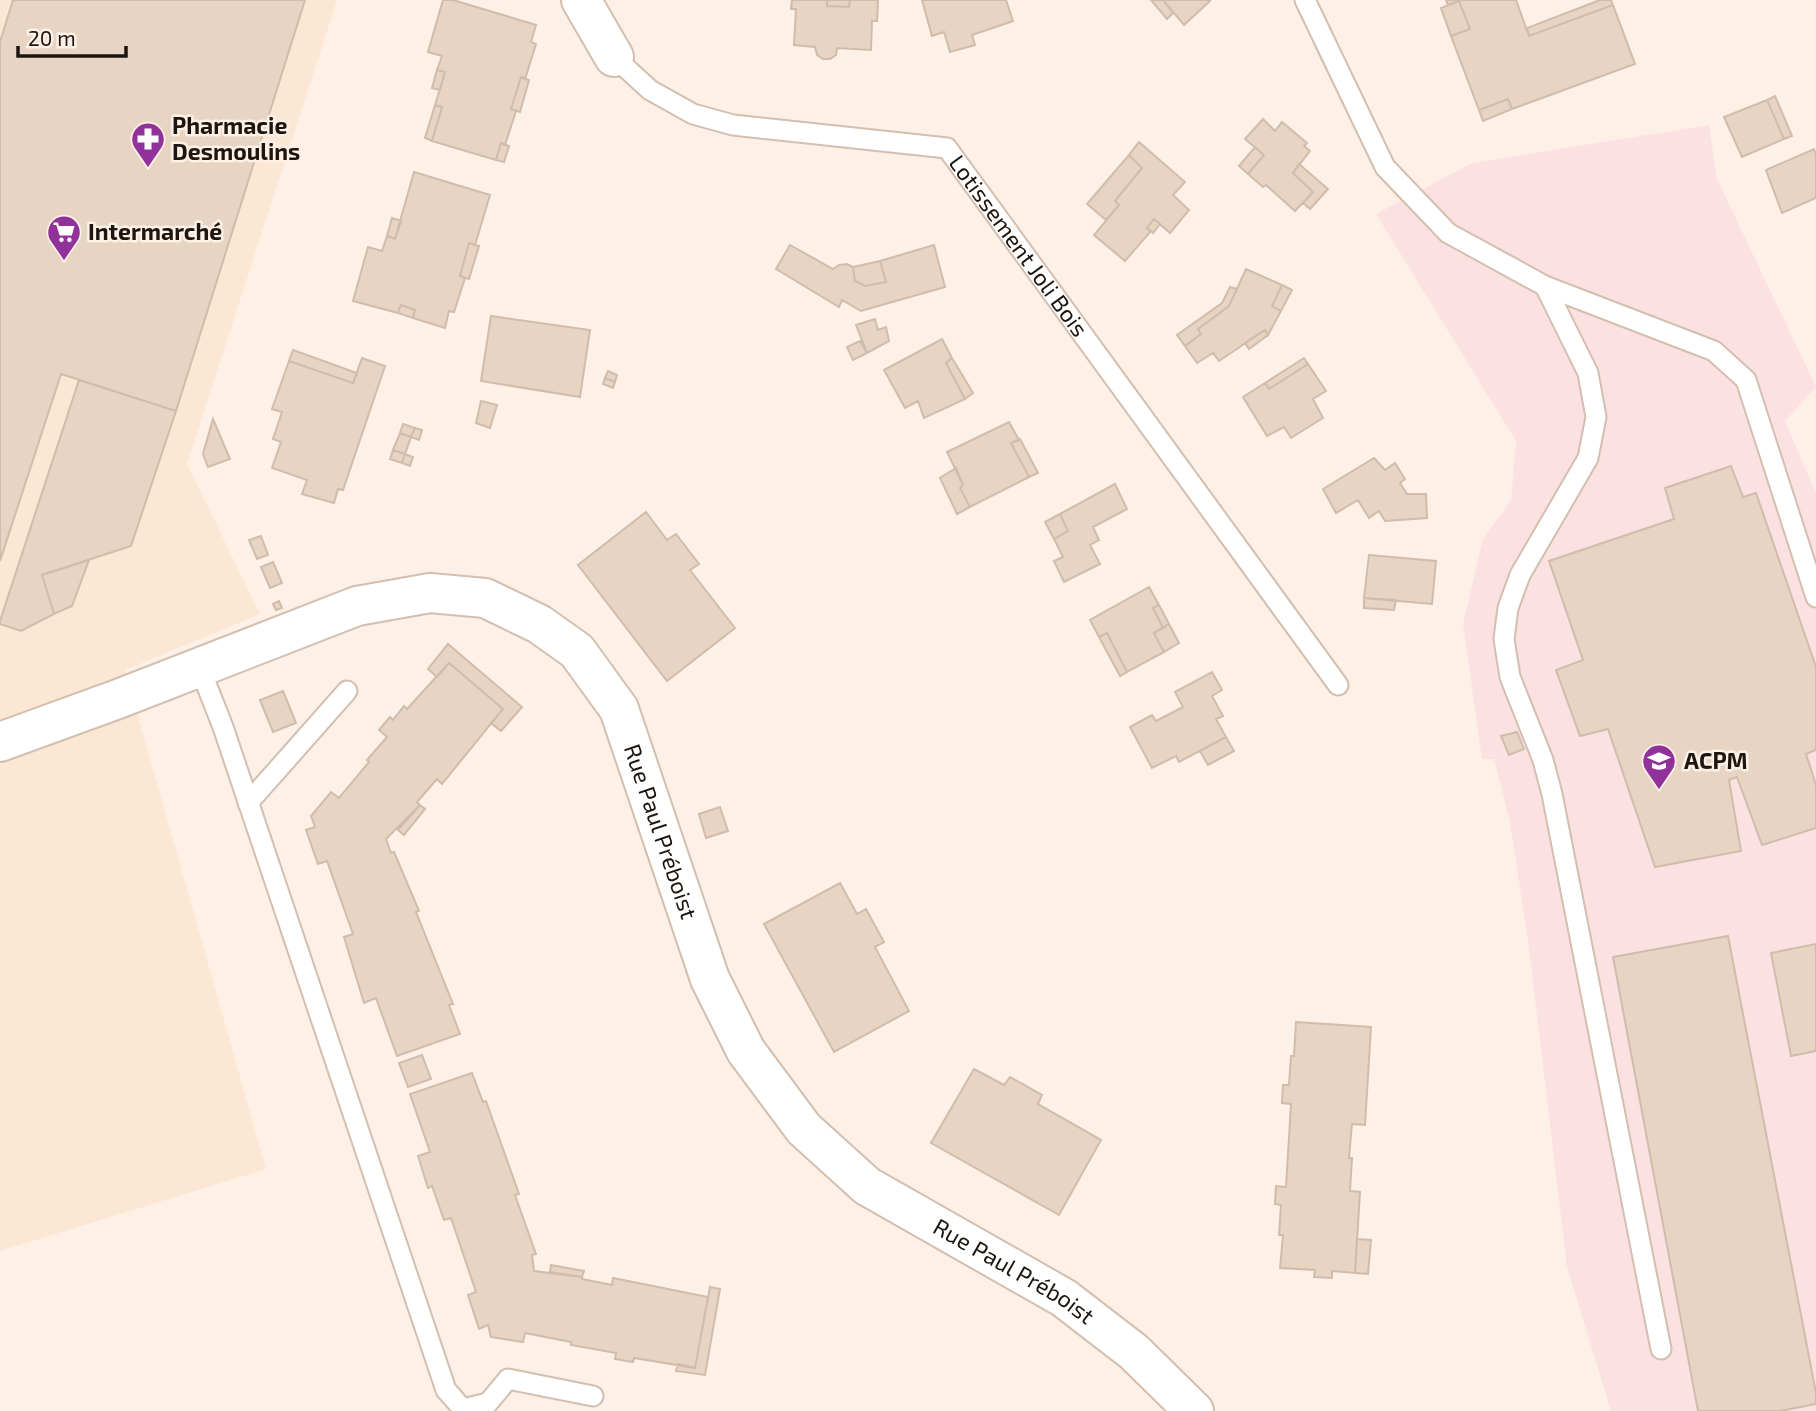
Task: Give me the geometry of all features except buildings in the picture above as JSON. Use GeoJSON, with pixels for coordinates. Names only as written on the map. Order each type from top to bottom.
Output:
{"type":"FeatureCollection","features":[{"type":"Feature","properties":{"kind":"street","name":"Lotissement Joli Bois"},"geometry":{"type":"LineString","coordinates":[[581,0],[614,57]]}},
{"type":"Feature","properties":{"kind":"street","name":"Rue Paul Préboist"},"geometry":{"type":"LineString","coordinates":[[0,742],[357,606],[430,593],[485,598],[539,624],[577,651],[619,709],[710,979],[746,1051],[804,1129],[867,1186],[1064,1298],[1134,1352],[1194,1411]]}},
{"type":"Feature","properties":{"kind":"lane"},"geometry":{"type":"LineString","coordinates":[[1305,0],[1385,167],[1448,233],[1545,286],[1714,351],[1746,380],[1816,597]]}},
{"type":"Feature","properties":{"kind":"lane","name":"Lotissement Joli Bois"},"geometry":{"type":"LineString","coordinates":[[614,57],[650,90],[693,114],[720,122],[947,148],[1338,685]]}},
{"type":"Feature","properties":{"kind":"lane"},"geometry":{"type":"LineString","coordinates":[[1545,286],[1588,373],[1596,416],[1588,458],[1520,575],[1508,608],[1504,639],[1510,677],[1543,760],[1552,794],[1661,1349]]}},
{"type":"Feature","properties":{"kind":"lane"},"geometry":{"type":"LineString","coordinates":[[199,666],[248,803],[446,1390],[463,1409],[488,1403],[509,1379],[593,1396]]}},
{"type":"Feature","properties":{"kind":"lane"},"geometry":{"type":"LineString","coordinates":[[248,803],[347,691]]}},
{"type":"Feature","properties":{"kind":"shaded area"},"geometry":{"type":"Polygon","coordinates":[[[0,0],[337,0],[187,464],[260,614],[125,670],[266,1169],[0,1251],[0,0]]]}},
{"type":"Feature","properties":{"kind":"shaded area","name":"ACPM"},"geometry":{"type":"Polygon","coordinates":[[[1709,125],[1717,179],[1816,387],[1785,421],[1816,494],[1816,1411],[1611,1411],[1567,1267],[1528,940],[1510,823],[1494,759],[1482,759],[1463,624],[1483,539],[1511,500],[1516,441],[1376,214],[1472,163],[1709,125]]]}},
{"type":"Feature","properties":{"kind":"place","name":"Pharmacie Desmoulins"},"geometry":{"type":"Point","coordinates":[148,169]}},
{"type":"Feature","properties":{"kind":"place","name":"Intermarché"},"geometry":{"type":"Point","coordinates":[64,262]}},
{"type":"Feature","properties":{"kind":"place","name":"ACPM"},"geometry":{"type":"Point","coordinates":[1659,791]}}]}
